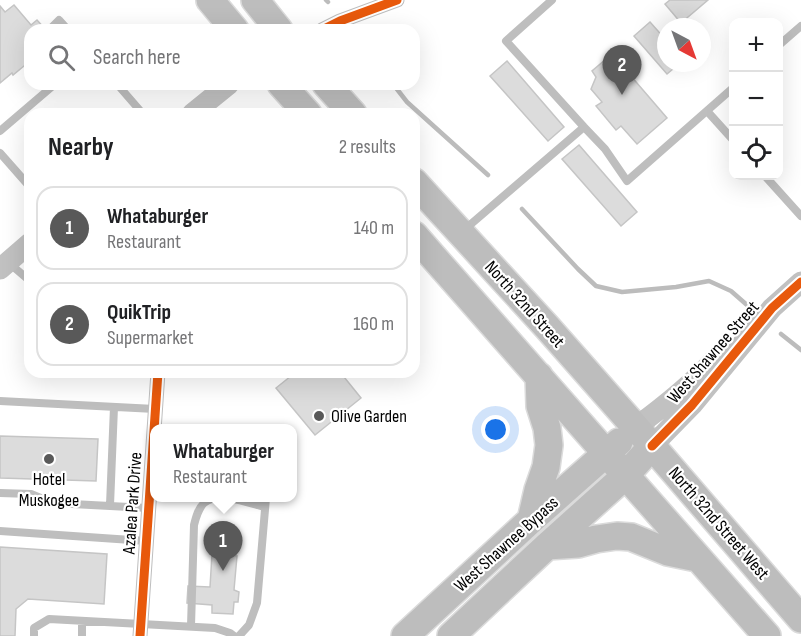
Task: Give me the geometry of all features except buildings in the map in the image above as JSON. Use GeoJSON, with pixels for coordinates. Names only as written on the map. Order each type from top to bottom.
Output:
{"type":"FeatureCollection","features":[{"type":"Feature","properties":{"kind":"highway"},"geometry":{"type":"LineString","coordinates":[[210,0],[229,24]]}},
{"type":"Feature","properties":{"kind":"highway"},"geometry":{"type":"LineString","coordinates":[[255,0],[274,24]]}},
{"type":"Feature","properties":{"kind":"highway"},"geometry":{"type":"LineString","coordinates":[[286,90],[303,108]]}},
{"type":"Feature","properties":{"kind":"highway"},"geometry":{"type":"LineString","coordinates":[[331,90],[348,108]]}},
{"type":"Feature","properties":{"kind":"highway","name":"North 32nd Street"},"geometry":{"type":"LineString","coordinates":[[420,189],[644,436]]}},
{"type":"Feature","properties":{"kind":"highway","name":"North 32nd Street"},"geometry":{"type":"LineString","coordinates":[[420,242],[608,454]]}},
{"type":"Feature","properties":{"kind":"highway"},"geometry":{"type":"LineString","coordinates":[[531,520],[546,467],[549,446],[547,428],[540,406],[539,376]]}},
{"type":"Feature","properties":{"kind":"highway","name":"West Shawnee Bypass"},"geometry":{"type":"LineString","coordinates":[[405,636],[531,520],[608,454],[644,436]]}},
{"type":"Feature","properties":{"kind":"highway","name":"West Shawnee Bypass"},"geometry":{"type":"LineString","coordinates":[[452,636],[625,476],[644,436]]}},
{"type":"Feature","properties":{"kind":"highway","name":"North 32nd Street West"},"geometry":{"type":"LineString","coordinates":[[644,436],[801,619]]}},
{"type":"Feature","properties":{"kind":"highway"},"geometry":{"type":"LineString","coordinates":[[608,454],[766,636]]}},
{"type":"Feature","properties":{"kind":"highway"},"geometry":{"type":"LineString","coordinates":[[547,546],[578,544],[617,536],[631,537],[668,552],[697,558]]}},
{"type":"Feature","properties":{"kind":"street"},"geometry":{"type":"LineString","coordinates":[[334,24],[369,5],[397,0]]}},
{"type":"Feature","properties":{"kind":"street"},"geometry":{"type":"LineString","coordinates":[[199,108],[222,90]]}},
{"type":"Feature","properties":{"kind":"street"},"geometry":{"type":"LineString","coordinates":[[4,266],[24,248]]}},
{"type":"Feature","properties":{"kind":"street","name":"West Shawnee Street"},"geometry":{"type":"LineString","coordinates":[[644,436],[662,407],[704,371],[742,329],[772,308],[801,282]]}},
{"type":"Feature","properties":{"kind":"street","name":"Azalea Park Drive"},"geometry":{"type":"LineString","coordinates":[[154,424],[158,378]]}},
{"type":"Feature","properties":{"kind":"street","name":"Azalea Park Drive"},"geometry":{"type":"LineString","coordinates":[[140,630],[150,484]]}},
{"type":"Feature","properties":{"kind":"lane"},"geometry":{"type":"LineString","coordinates":[[552,0],[506,41],[605,149],[627,181],[729,91]]}},
{"type":"Feature","properties":{"kind":"lane"},"geometry":{"type":"LineString","coordinates":[[783,42],[801,26]]}},
{"type":"Feature","properties":{"kind":"lane"},"geometry":{"type":"LineString","coordinates":[[27,108],[48,90]]}},
{"type":"Feature","properties":{"kind":"lane"},"geometry":{"type":"LineString","coordinates":[[122,90],[138,108]]}},
{"type":"Feature","properties":{"kind":"lane"},"geometry":{"type":"LineString","coordinates":[[0,131],[24,110]]}},
{"type":"Feature","properties":{"kind":"lane"},"geometry":{"type":"LineString","coordinates":[[707,111],[729,135]]}},
{"type":"Feature","properties":{"kind":"lane"},"geometry":{"type":"LineString","coordinates":[[460,233],[584,127]]}},
{"type":"Feature","properties":{"kind":"lane"},"geometry":{"type":"LineString","coordinates":[[0,153],[24,180]]}},
{"type":"Feature","properties":{"kind":"lane"},"geometry":{"type":"LineString","coordinates":[[769,180],[801,216]]}},
{"type":"Feature","properties":{"kind":"lane"},"geometry":{"type":"LineString","coordinates":[[4,266],[24,278]]}},
{"type":"Feature","properties":{"kind":"lane"},"geometry":{"type":"LineString","coordinates":[[0,401],[155,409]]}},
{"type":"Feature","properties":{"kind":"lane"},"geometry":{"type":"LineString","coordinates":[[110,505],[114,407]]}},
{"type":"Feature","properties":{"kind":"lane"},"geometry":{"type":"LineString","coordinates":[[0,493],[31,494],[53,503],[148,508]]}},
{"type":"Feature","properties":{"kind":"lane"},"geometry":{"type":"LineString","coordinates":[[191,626],[194,525],[198,512],[205,502]]}},
{"type":"Feature","properties":{"kind":"lane"},"geometry":{"type":"LineString","coordinates":[[247,502],[265,507]]}},
{"type":"Feature","properties":{"kind":"lane"},"geometry":{"type":"LineString","coordinates":[[239,636],[249,625],[257,603],[266,502]]}},
{"type":"Feature","properties":{"kind":"lane"},"geometry":{"type":"LineString","coordinates":[[0,531],[146,541]]}},
{"type":"Feature","properties":{"kind":"lane"},"geometry":{"type":"LineString","coordinates":[[34,636],[34,628],[49,619],[140,630],[191,626],[215,628],[234,636]]}},
{"type":"Feature","properties":{"kind":"lane"},"geometry":{"type":"LineString","coordinates":[[82,622],[82,636]]}},
{"type":"Feature","properties":{"kind":"waterway"},"geometry":{"type":"LineString","coordinates":[[398,90],[414,108]]}},
{"type":"Feature","properties":{"kind":"waterway"},"geometry":{"type":"LineString","coordinates":[[420,114],[488,175]]}},
{"type":"Feature","properties":{"kind":"waterway"},"geometry":{"type":"LineString","coordinates":[[522,209],[596,286],[622,292],[676,287],[709,281],[731,291],[747,305]]}},
{"type":"Feature","properties":{"kind":"waterway"},"geometry":{"type":"LineString","coordinates":[[781,334],[801,350]]}},
{"type":"Feature","properties":{"kind":"cycle path"},"geometry":{"type":"LineString","coordinates":[[334,24],[397,0]]}},
{"type":"Feature","properties":{"kind":"cycle path"},"geometry":{"type":"LineString","coordinates":[[652,446],[692,405],[772,308],[801,282]]}},
{"type":"Feature","properties":{"kind":"cycle path"},"geometry":{"type":"LineString","coordinates":[[154,424],[158,378]]}},
{"type":"Feature","properties":{"kind":"cycle path"},"geometry":{"type":"LineString","coordinates":[[140,636],[150,489]]}},
{"type":"Feature","properties":{"kind":"place","name":"QuikTrip"},"geometry":{"type":"Point","coordinates":[622,95]}},
{"type":"Feature","properties":{"kind":"place","name":"Olive Garden"},"geometry":{"type":"Point","coordinates":[319,416]}},
{"type":"Feature","properties":{"kind":"place","name":"Hotel Muskogee"},"geometry":{"type":"Point","coordinates":[49,459]}},
{"type":"Feature","properties":{"kind":"place","name":"Whataburger"},"geometry":{"type":"Point","coordinates":[223,571]}}]}
